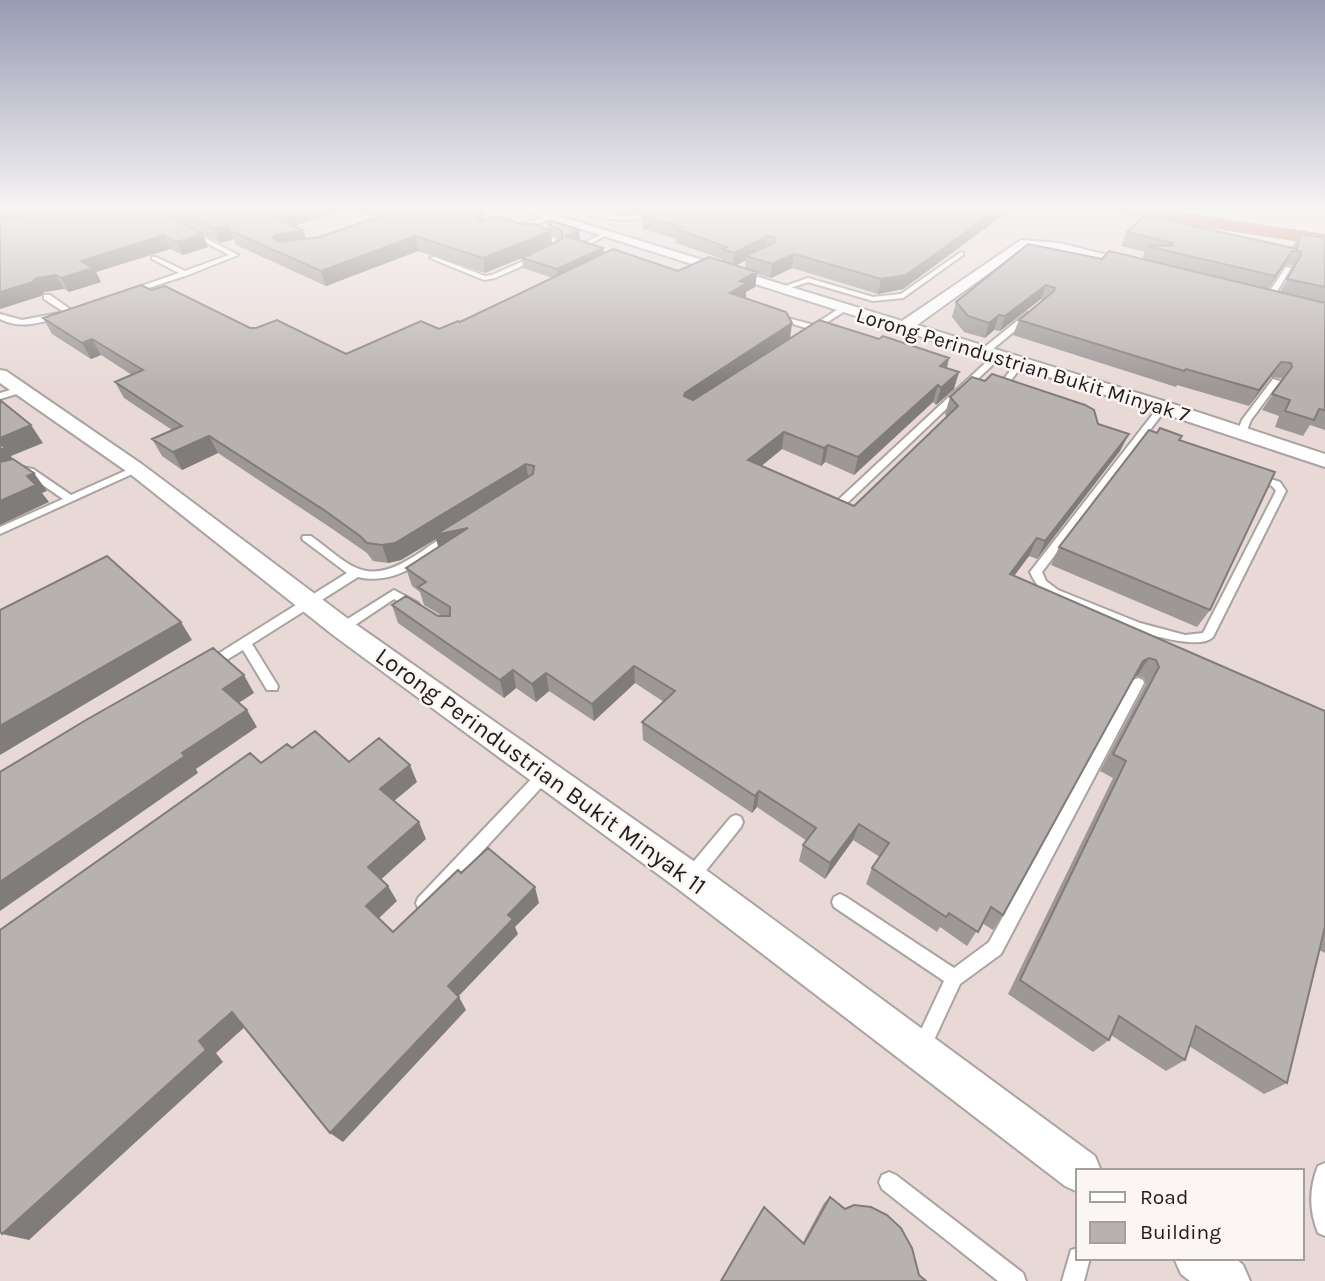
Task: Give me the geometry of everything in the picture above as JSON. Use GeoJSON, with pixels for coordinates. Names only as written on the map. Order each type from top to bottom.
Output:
{"type":"FeatureCollection","features":[{"type":"Feature","properties":{"kind":"street","name":"Lorong Perindustrian Bukit Minyak 7"},"geometry":{"type":"LineString","coordinates":[[703,268],[734,271],[781,289],[1163,407],[1325,461]]}},
{"type":"Feature","properties":{"kind":"street"},"geometry":{"type":"LineString","coordinates":[[904,327],[987,268]]}},
{"type":"Feature","properties":{"kind":"street"},"geometry":{"type":"LineString","coordinates":[[1146,268],[1151,269]]}},
{"type":"Feature","properties":{"kind":"street","name":"Lorong Perindustrian Bukit Minyak 11"},"geometry":{"type":"LineString","coordinates":[[7,387],[136,469],[342,628],[690,878],[1077,1169]]}},
{"type":"Feature","properties":{"kind":"street"},"geometry":{"type":"LineString","coordinates":[[1200,1260],[1227,1281]]}},
{"type":"Feature","properties":{"kind":"lane"},"geometry":{"type":"LineString","coordinates":[[174,268],[186,274]]}},
{"type":"Feature","properties":{"kind":"lane"},"geometry":{"type":"LineString","coordinates":[[126,294],[203,268]]}},
{"type":"Feature","properties":{"kind":"lane"},"geometry":{"type":"LineString","coordinates":[[458,268],[484,278],[514,268]]}},
{"type":"Feature","properties":{"kind":"lane"},"geometry":{"type":"LineString","coordinates":[[781,289],[808,281],[873,299],[889,299],[903,296],[942,268]]}},
{"type":"Feature","properties":{"kind":"lane"},"geometry":{"type":"LineString","coordinates":[[1269,298],[1288,268]]}},
{"type":"Feature","properties":{"kind":"lane"},"geometry":{"type":"LineString","coordinates":[[47,296],[70,312]]}},
{"type":"Feature","properties":{"kind":"lane"},"geometry":{"type":"LineString","coordinates":[[0,316],[9,321],[26,324],[81,308]]}},
{"type":"Feature","properties":{"kind":"lane"},"geometry":{"type":"LineString","coordinates":[[803,336],[844,309]]}},
{"type":"Feature","properties":{"kind":"lane"},"geometry":{"type":"LineString","coordinates":[[839,504],[1034,312]]}},
{"type":"Feature","properties":{"kind":"lane"},"geometry":{"type":"LineString","coordinates":[[770,315],[814,328]]}},
{"type":"Feature","properties":{"kind":"lane"},"geometry":{"type":"LineString","coordinates":[[1020,363],[1009,379],[1009,386],[1016,393],[1028,397]]}},
{"type":"Feature","properties":{"kind":"lane"},"geometry":{"type":"LineString","coordinates":[[1242,433],[1247,420],[1276,381]]}},
{"type":"Feature","properties":{"kind":"lane"},"geometry":{"type":"LineString","coordinates":[[1163,407],[1036,572],[1041,583],[1054,593],[1137,627],[1185,639],[1207,637],[1281,491],[1276,484],[1239,471]]}},
{"type":"Feature","properties":{"kind":"lane"},"geometry":{"type":"LineString","coordinates":[[1140,435],[1153,440]]}},
{"type":"Feature","properties":{"kind":"lane"},"geometry":{"type":"LineString","coordinates":[[0,531],[136,469]]}},
{"type":"Feature","properties":{"kind":"lane"},"geometry":{"type":"LineString","coordinates":[[0,477],[22,470],[30,471],[71,499]]}},
{"type":"Feature","properties":{"kind":"lane"},"geometry":{"type":"LineString","coordinates":[[307,538],[356,573],[380,577],[404,567],[461,530]]}},
{"type":"Feature","properties":{"kind":"lane"},"geometry":{"type":"LineString","coordinates":[[199,671],[356,573]]}},
{"type":"Feature","properties":{"kind":"lane"},"geometry":{"type":"LineString","coordinates":[[342,628],[394,594],[427,615]]}},
{"type":"Feature","properties":{"kind":"lane"},"geometry":{"type":"LineString","coordinates":[[246,644],[272,687]]}},
{"type":"Feature","properties":{"kind":"lane"},"geometry":{"type":"LineString","coordinates":[[920,1051],[954,978],[995,948],[1138,683]]}},
{"type":"Feature","properties":{"kind":"lane"},"geometry":{"type":"LineString","coordinates":[[424,904],[545,774]]}},
{"type":"Feature","properties":{"kind":"lane"},"geometry":{"type":"LineString","coordinates":[[690,878],[736,822]]}},
{"type":"Feature","properties":{"kind":"lane"},"geometry":{"type":"LineString","coordinates":[[840,902],[954,978]]}},
{"type":"Feature","properties":{"kind":"lane"},"geometry":{"type":"LineString","coordinates":[[1325,1173],[1320,1201],[1325,1226]]}},
{"type":"Feature","properties":{"kind":"lane"},"geometry":{"type":"LineString","coordinates":[[890,1182],[1015,1281]]}},
{"type":"Feature","properties":{"kind":"lane"},"geometry":{"type":"LineString","coordinates":[[1073,1281],[1078,1260]]}},
{"type":"Feature","properties":{"kind":"shaded area"},"geometry":{"type":"Polygon","coordinates":[[[0,268],[1325,268],[1325,1281],[0,1281],[0,268]]]}},
{"type":"Feature","properties":{"kind":"building"},"geometry":{"type":"Polygon","coordinates":[[[0,268],[93,268],[61,278],[56,275],[36,278],[33,282],[0,292],[0,268]]]}},
{"type":"Feature","properties":{"kind":"building"},"geometry":{"type":"Polygon","coordinates":[[[574,268],[668,268],[678,271],[685,268],[743,268],[757,272],[740,281],[747,283],[730,293],[786,312],[792,323],[685,393],[684,396],[693,400],[819,320],[879,339],[883,336],[949,358],[940,366],[959,372],[941,388],[938,385],[858,457],[828,445],[824,448],[784,432],[748,460],[854,506],[958,406],[950,397],[972,377],[985,381],[992,374],[1085,405],[1094,410],[1098,424],[1129,434],[1045,541],[1037,538],[1010,574],[1325,711],[1325,927],[1287,1083],[1196,1026],[1185,1060],[1119,1016],[1109,1040],[1020,980],[1126,761],[1113,754],[1159,667],[1156,660],[1149,658],[1143,661],[1003,915],[991,907],[978,932],[949,913],[946,917],[872,868],[889,843],[859,824],[830,863],[803,845],[816,828],[759,791],[755,796],[642,722],[675,691],[634,666],[592,704],[546,673],[532,684],[513,670],[500,680],[392,605],[406,596],[438,616],[450,616],[450,607],[418,587],[426,582],[406,568],[468,528],[435,535],[533,474],[534,466],[526,464],[395,543],[367,543],[324,510],[209,436],[173,452],[152,439],[182,426],[115,382],[143,370],[92,339],[82,343],[43,318],[141,285],[151,290],[165,286],[250,328],[277,320],[346,354],[421,321],[439,329],[460,322],[574,268]]]}},
{"type":"Feature","properties":{"kind":"building"},"geometry":{"type":"Polygon","coordinates":[[[842,268],[916,268],[906,275],[881,279],[842,268]]]}},
{"type":"Feature","properties":{"kind":"building"},"geometry":{"type":"Polygon","coordinates":[[[998,268],[1179,268],[1325,303],[1325,410],[1319,409],[1314,420],[1285,411],[1290,400],[1272,394],[1292,367],[1291,363],[1281,362],[1259,390],[1186,369],[1184,371],[1019,320],[1054,291],[1055,288],[1046,285],[1005,316],[999,315],[989,323],[968,316],[956,302],[998,268]]]}},
{"type":"Feature","properties":{"kind":"building"},"geometry":{"type":"Polygon","coordinates":[[[1240,268],[1281,268],[1275,276],[1240,268]]]}},
{"type":"Feature","properties":{"kind":"building"},"geometry":{"type":"Polygon","coordinates":[[[1294,268],[1325,268],[1325,287],[1287,279],[1294,268]]]}},
{"type":"Feature","properties":{"kind":"building"},"geometry":{"type":"Polygon","coordinates":[[[0,400],[31,425],[0,438],[0,400]]]}},
{"type":"Feature","properties":{"kind":"building"},"geometry":{"type":"Polygon","coordinates":[[[1160,428],[1182,436],[1179,440],[1275,472],[1210,610],[1059,547],[1149,430],[1157,433],[1160,428]]]}},
{"type":"Feature","properties":{"kind":"building"},"geometry":{"type":"Polygon","coordinates":[[[13,459],[34,473],[27,476],[36,485],[0,501],[0,462],[13,459]]]}},
{"type":"Feature","properties":{"kind":"building"},"geometry":{"type":"Polygon","coordinates":[[[107,556],[181,622],[0,726],[0,610],[107,556]]]}},
{"type":"Feature","properties":{"kind":"building"},"geometry":{"type":"Polygon","coordinates":[[[213,648],[244,675],[223,689],[247,710],[182,753],[185,756],[0,882],[0,772],[213,648]]]}},
{"type":"Feature","properties":{"kind":"building"},"geometry":{"type":"Polygon","coordinates":[[[315,731],[349,762],[379,738],[410,765],[380,789],[419,822],[368,867],[388,886],[366,906],[393,932],[458,870],[461,873],[488,848],[535,887],[508,915],[513,919],[448,986],[459,997],[330,1133],[232,1012],[199,1041],[206,1050],[2,1234],[0,930],[250,753],[261,763],[287,744],[292,748],[315,731]]]}},
{"type":"Feature","properties":{"kind":"building"},"geometry":{"type":"Polygon","coordinates":[[[830,1197],[845,1209],[854,1205],[871,1207],[887,1215],[901,1228],[912,1248],[919,1275],[926,1281],[721,1281],[764,1207],[804,1244],[830,1197]]]}}]}
